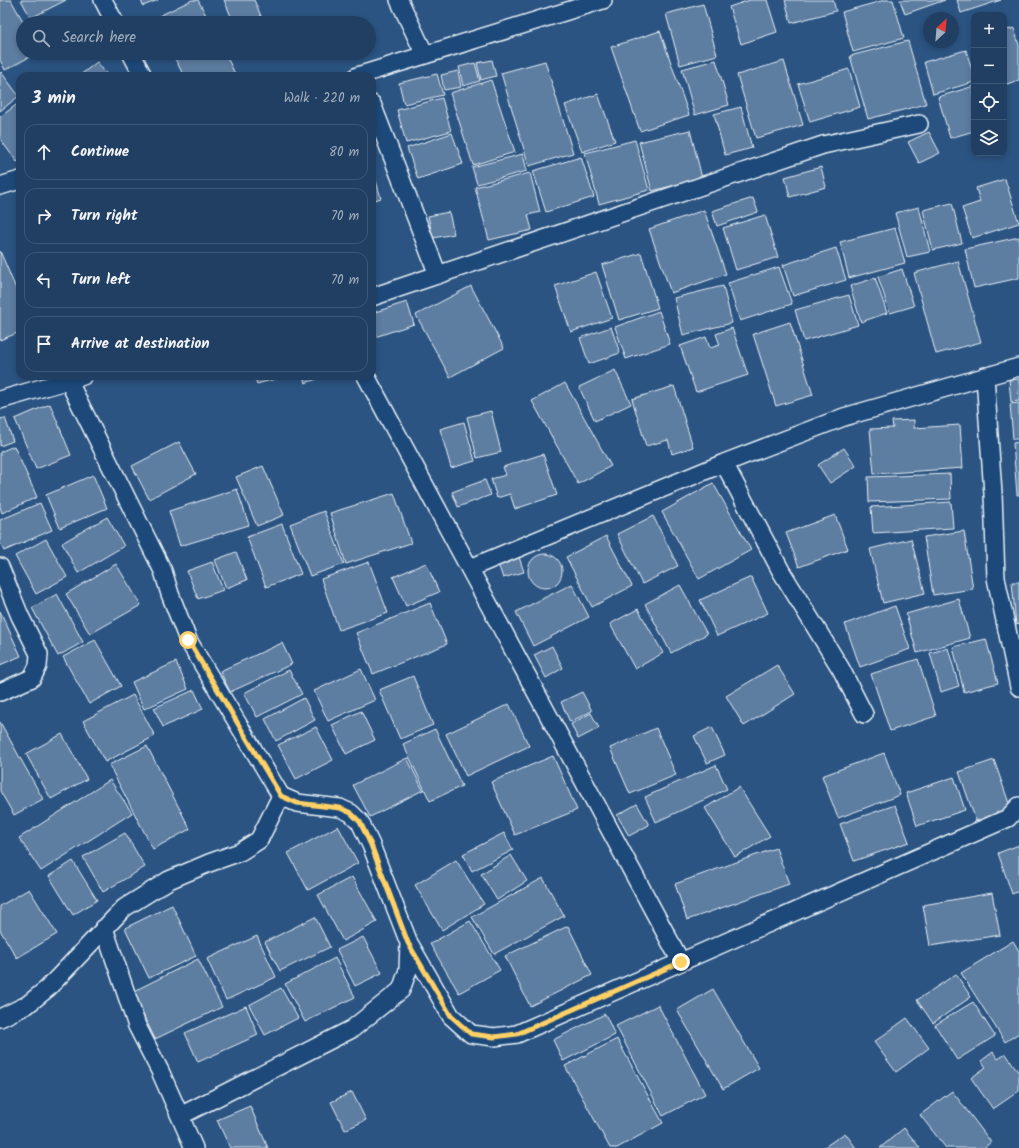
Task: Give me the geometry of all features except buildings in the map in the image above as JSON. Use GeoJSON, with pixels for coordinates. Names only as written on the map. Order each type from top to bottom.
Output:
{"type":"FeatureCollection","features":[{"type":"Feature","properties":{"kind":"street"},"geometry":{"type":"LineString","coordinates":[[103,0],[111,16]]}},
{"type":"Feature","properties":{"kind":"street"},"geometry":{"type":"LineString","coordinates":[[399,0],[425,55]]}},
{"type":"Feature","properties":{"kind":"street"},"geometry":{"type":"LineString","coordinates":[[372,72],[603,0]]}},
{"type":"Feature","properties":{"kind":"street"},"geometry":{"type":"LineString","coordinates":[[135,60],[141,72]]}},
{"type":"Feature","properties":{"kind":"street"},"geometry":{"type":"LineString","coordinates":[[376,114],[438,275]]}},
{"type":"Feature","properties":{"kind":"street"},"geometry":{"type":"LineString","coordinates":[[376,296],[824,145],[919,124]]}},
{"type":"Feature","properties":{"kind":"street"},"geometry":{"type":"LineString","coordinates":[[0,186],[16,181]]}},
{"type":"Feature","properties":{"kind":"street"},"geometry":{"type":"LineString","coordinates":[[470,568],[724,463],[844,416],[1019,367]]}},
{"type":"Feature","properties":{"kind":"street"},"geometry":{"type":"LineString","coordinates":[[985,376],[993,494],[996,578],[1019,687]]}},
{"type":"Feature","properties":{"kind":"street"},"geometry":{"type":"LineString","coordinates":[[0,400],[69,380]]}},
{"type":"Feature","properties":{"kind":"street"},"geometry":{"type":"LineString","coordinates":[[77,380],[163,571],[170,594],[188,640],[281,796],[297,803],[340,808],[351,813],[360,822],[371,845],[408,943],[451,1016],[471,1034],[494,1037],[517,1034],[1008,818],[1019,806]]}},
{"type":"Feature","properties":{"kind":"street"},"geometry":{"type":"LineString","coordinates":[[368,380],[681,962]]}},
{"type":"Feature","properties":{"kind":"street"},"geometry":{"type":"LineString","coordinates":[[724,463],[781,571],[841,670],[864,714]]}},
{"type":"Feature","properties":{"kind":"street"},"geometry":{"type":"LineString","coordinates":[[0,567],[20,616],[39,654],[38,666],[32,678],[0,692]]}},
{"type":"Feature","properties":{"kind":"street"},"geometry":{"type":"LineString","coordinates":[[0,1018],[27,1004],[48,988],[124,908],[169,880],[240,852],[259,840],[281,796]]}},
{"type":"Feature","properties":{"kind":"street"},"geometry":{"type":"LineString","coordinates":[[104,928],[137,1026],[194,1148]]}},
{"type":"Feature","properties":{"kind":"street"},"geometry":{"type":"LineString","coordinates":[[180,1116],[352,1029],[401,990],[408,970],[408,943]]}},
{"type":"Feature","properties":{"kind":"route"},"geometry":{"type":"LineString","coordinates":[[188,640],[281,796],[297,803],[340,808],[351,813],[360,822],[371,845],[408,943],[451,1016],[471,1034],[494,1037],[517,1034],[681,962]]}}]}
